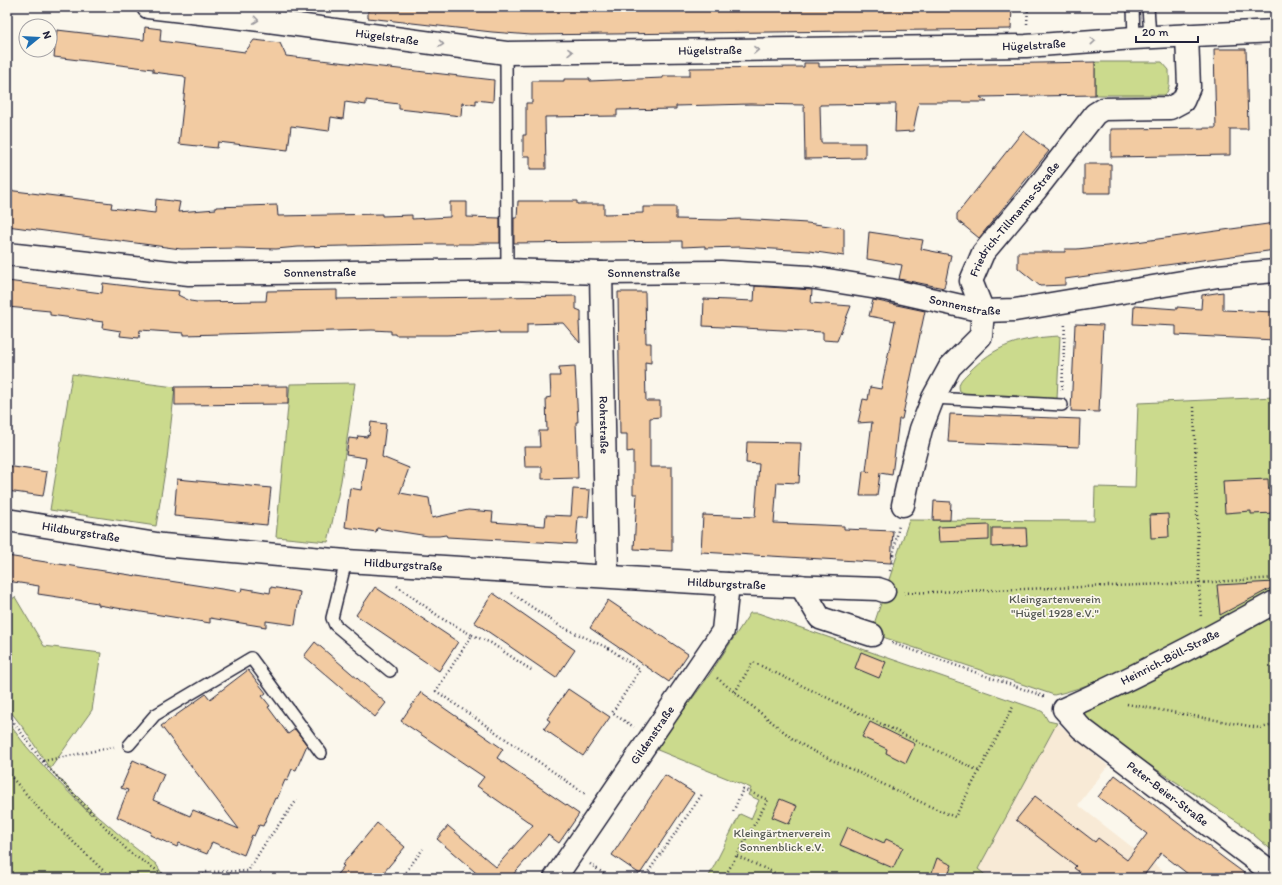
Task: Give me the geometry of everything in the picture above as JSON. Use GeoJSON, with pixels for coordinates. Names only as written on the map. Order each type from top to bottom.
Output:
{"type":"FeatureCollection","features":[{"type":"Feature","properties":{"kind":"street","name":"Hügelstraße"},"geometry":{"type":"LineString","coordinates":[[148,7],[268,21],[506,53],[1026,46],[1142,37],[1275,31]]}},
{"type":"Feature","properties":{"kind":"street","name":"Friedrich-Tillmanns-Straße"},"geometry":{"type":"LineString","coordinates":[[903,505],[921,429],[933,398],[950,367],[981,336],[983,312],[971,281],[983,253],[1035,191],[1095,114],[1103,109],[1170,108],[1183,101],[1189,87],[1187,35]]}},
{"type":"Feature","properties":{"kind":"street","name":"Sonnenstraße"},"geometry":{"type":"LineString","coordinates":[[7,254],[189,274],[507,270],[601,273],[721,272],[809,277],[890,290],[983,312],[1015,310],[1218,276],[1275,271]]}},
{"type":"Feature","properties":{"kind":"street","name":"Rohrstraße"},"geometry":{"type":"LineString","coordinates":[[601,273],[607,576]]}},
{"type":"Feature","properties":{"kind":"street","name":"Hildburgstraße"},"geometry":{"type":"LineString","coordinates":[[7,520],[163,545],[346,561],[728,584],[878,589],[884,591]]}},
{"type":"Feature","properties":{"kind":"street","name":"Gildenstraße"},"geometry":{"type":"LineString","coordinates":[[555,878],[724,631],[728,584]]}},
{"type":"Feature","properties":{"kind":"street"},"geometry":{"type":"LineString","coordinates":[[801,586],[820,618],[872,635]]}},
{"type":"Feature","properties":{"kind":"street","name":"Heinrich-Böll-Straße"},"geometry":{"type":"LineString","coordinates":[[1064,709],[1092,697],[1203,642],[1275,602]]}},
{"type":"Feature","properties":{"kind":"street","name":"Peter-Beier-Straße"},"geometry":{"type":"LineString","coordinates":[[1064,709],[1081,728],[1275,875]]}},
{"type":"Feature","properties":{"kind":"lane"},"geometry":{"type":"LineString","coordinates":[[1133,7],[1142,37]]}},
{"type":"Feature","properties":{"kind":"lane"},"geometry":{"type":"LineString","coordinates":[[1142,37],[1148,7]]}},
{"type":"Feature","properties":{"kind":"lane"},"geometry":{"type":"LineString","coordinates":[[506,53],[507,270]]}},
{"type":"Feature","properties":{"kind":"lane"},"geometry":{"type":"LineString","coordinates":[[933,398],[1062,405]]}},
{"type":"Feature","properties":{"kind":"lane"},"geometry":{"type":"LineString","coordinates":[[346,561],[332,618],[335,625],[390,671]]}},
{"type":"Feature","properties":{"kind":"lane"},"geometry":{"type":"LineString","coordinates":[[129,745],[155,715],[251,658],[321,753]]}},
{"type":"Feature","properties":{"kind":"path"},"geometry":{"type":"LineString","coordinates":[[1062,405],[1066,331]]}},
{"type":"Feature","properties":{"kind":"path"},"geometry":{"type":"LineString","coordinates":[[1194,407],[1199,582],[1203,642]]}},
{"type":"Feature","properties":{"kind":"path"},"geometry":{"type":"LineString","coordinates":[[903,505],[892,562],[884,591],[889,593],[1275,578]]}},
{"type":"Feature","properties":{"kind":"path"},"geometry":{"type":"LineString","coordinates":[[368,562],[404,592],[444,620],[491,643],[531,670]]}},
{"type":"Feature","properties":{"kind":"path"},"geometry":{"type":"LineString","coordinates":[[509,592],[560,626],[610,649],[640,670],[612,713],[651,738]]}},
{"type":"Feature","properties":{"kind":"path"},"geometry":{"type":"LineString","coordinates":[[472,635],[436,690],[604,806]]}},
{"type":"Feature","properties":{"kind":"path"},"geometry":{"type":"LineString","coordinates":[[872,635],[1055,701],[1064,709]]}},
{"type":"Feature","properties":{"kind":"path"},"geometry":{"type":"LineString","coordinates":[[734,692],[753,662],[979,771]]}},
{"type":"Feature","properties":{"kind":"path"},"geometry":{"type":"LineString","coordinates":[[701,665],[793,739],[811,750],[955,817],[1014,705]]}},
{"type":"Feature","properties":{"kind":"path"},"geometry":{"type":"LineString","coordinates":[[1092,697],[1260,728],[1275,725]]}},
{"type":"Feature","properties":{"kind":"path"},"geometry":{"type":"LineString","coordinates":[[7,713],[42,761],[130,853],[169,878]]}},
{"type":"Feature","properties":{"kind":"path"},"geometry":{"type":"LineString","coordinates":[[42,761],[129,745]]}},
{"type":"Feature","properties":{"kind":"path"},"geometry":{"type":"LineString","coordinates":[[7,772],[40,810],[111,878]]}},
{"type":"Feature","properties":{"kind":"path"},"geometry":{"type":"LineString","coordinates":[[724,878],[738,856],[768,800],[743,790],[733,812]]}},
{"type":"Feature","properties":{"kind":"path"},"geometry":{"type":"LineString","coordinates":[[644,878],[703,793]]}},
{"type":"Feature","properties":{"kind":"path"},"geometry":{"type":"LineString","coordinates":[[201,878],[206,872],[248,870],[266,842],[297,800]]}},
{"type":"Feature","properties":{"kind":"path"},"geometry":{"type":"LineString","coordinates":[[393,875],[400,878],[423,849]]}},
{"type":"Feature","properties":{"kind":"path"},"geometry":{"type":"LineString","coordinates":[[738,856],[786,878]]}},
{"type":"Feature","properties":{"kind":"shaded area"},"geometry":{"type":"Polygon","coordinates":[[[1057,723],[1108,766],[1078,805],[1168,875],[1166,878],[989,878],[978,869],[1057,723]]]}},
{"type":"Feature","properties":{"kind":"green space"},"geometry":{"type":"Polygon","coordinates":[[[1095,62],[1162,62],[1169,70],[1167,92],[1165,95],[1095,95],[1095,62]]]}},
{"type":"Feature","properties":{"kind":"green space"},"geometry":{"type":"Polygon","coordinates":[[[1060,336],[1057,399],[966,394],[960,391],[959,386],[964,377],[978,363],[999,349],[1021,341],[1060,336]]]}},
{"type":"Feature","properties":{"kind":"green space"},"geometry":{"type":"Polygon","coordinates":[[[72,374],[175,387],[167,459],[156,526],[50,510],[72,374]]]}},
{"type":"Feature","properties":{"kind":"green space"},"geometry":{"type":"Polygon","coordinates":[[[355,383],[341,481],[328,542],[276,537],[290,384],[355,383]]]}},
{"type":"Feature","properties":{"kind":"green space","name":"Kleingartenverein \"Hügel 1928 e.V.\""},"geometry":{"type":"Polygon","coordinates":[[[1275,397],[1275,590],[1194,634],[1123,670],[1101,680],[1054,695],[871,633],[909,520],[1094,521],[1095,487],[1135,488],[1138,403],[1275,397]]]}},
{"type":"Feature","properties":{"kind":"green space"},"geometry":{"type":"Polygon","coordinates":[[[15,597],[44,646],[101,653],[92,710],[50,769],[24,729],[7,707],[7,602],[15,597]]]}},
{"type":"Feature","properties":{"kind":"green space"},"geometry":{"type":"Polygon","coordinates":[[[1275,609],[1275,853],[1241,824],[1083,722],[1086,707],[1275,609]]]}},
{"type":"Feature","properties":{"kind":"green space","name":"Kleingärtnerverein Sonnenblick e.V."},"geometry":{"type":"Polygon","coordinates":[[[750,613],[758,613],[1039,710],[1043,712],[1048,721],[1057,723],[978,869],[989,878],[708,878],[740,814],[751,819],[759,800],[748,795],[751,788],[655,749],[706,680],[750,613]]]}},
{"type":"Feature","properties":{"kind":"green space"},"geometry":{"type":"Polygon","coordinates":[[[7,721],[48,771],[91,815],[50,769],[92,811],[156,864],[161,872],[168,878],[7,878],[7,721]]]}},
{"type":"Feature","properties":{"kind":"building"},"geometry":{"type":"Polygon","coordinates":[[[368,7],[1012,7],[1011,29],[531,35],[368,18],[368,7]]]}},
{"type":"Feature","properties":{"kind":"building"},"geometry":{"type":"Polygon","coordinates":[[[145,27],[161,29],[160,41],[245,52],[254,40],[280,43],[286,56],[494,80],[493,102],[476,100],[476,105],[462,103],[461,116],[399,109],[399,104],[366,100],[366,105],[345,102],[343,119],[331,117],[329,131],[291,126],[288,150],[218,142],[217,148],[179,144],[186,78],[184,78],[184,76],[153,72],[153,69],[58,57],[58,30],[144,40],[145,27]]]}},
{"type":"Feature","properties":{"kind":"building"},"geometry":{"type":"Polygon","coordinates":[[[1214,49],[1246,49],[1248,129],[1230,129],[1230,155],[1111,157],[1111,129],[1216,128],[1214,49]]]}},
{"type":"Feature","properties":{"kind":"building"},"geometry":{"type":"Polygon","coordinates":[[[1095,62],[1095,95],[980,97],[987,102],[919,102],[913,131],[895,132],[896,104],[820,105],[821,143],[865,143],[865,158],[805,159],[804,105],[750,104],[676,106],[676,109],[617,110],[617,116],[545,117],[546,169],[530,169],[530,156],[523,156],[523,135],[526,135],[526,103],[532,103],[532,81],[590,79],[590,81],[663,78],[663,76],[690,76],[690,68],[804,67],[804,63],[819,63],[819,67],[1095,62]]]}},
{"type":"Feature","properties":{"kind":"building"},"geometry":{"type":"Polygon","coordinates":[[[1023,131],[1049,151],[979,238],[957,220],[957,214],[1023,131]]]}},
{"type":"Feature","properties":{"kind":"building"},"geometry":{"type":"Polygon","coordinates":[[[1084,164],[1111,164],[1111,193],[1084,193],[1084,164]]]}},
{"type":"Feature","properties":{"kind":"building"},"geometry":{"type":"Polygon","coordinates":[[[7,190],[112,203],[111,208],[155,213],[156,199],[180,202],[178,212],[216,209],[216,207],[277,205],[278,216],[382,214],[382,216],[412,215],[412,219],[450,217],[450,202],[467,202],[467,217],[500,218],[500,243],[298,247],[276,249],[181,249],[7,226],[7,190]]]}},
{"type":"Feature","properties":{"kind":"building"},"geometry":{"type":"Polygon","coordinates":[[[518,201],[577,201],[577,204],[604,204],[604,214],[643,213],[643,207],[676,207],[676,219],[739,219],[807,223],[844,228],[844,256],[809,251],[740,247],[682,247],[682,241],[514,243],[514,218],[517,218],[518,201]]]}},
{"type":"Feature","properties":{"kind":"building"},"geometry":{"type":"Polygon","coordinates":[[[1275,223],[1275,250],[1065,279],[1065,285],[1040,286],[1018,268],[1018,252],[1065,252],[1065,249],[1107,246],[1275,223]]]}},
{"type":"Feature","properties":{"kind":"building"},"geometry":{"type":"Polygon","coordinates":[[[869,232],[923,240],[921,249],[951,255],[944,288],[899,279],[902,265],[867,259],[869,232]]]}},
{"type":"Feature","properties":{"kind":"building"},"geometry":{"type":"Polygon","coordinates":[[[7,281],[102,293],[103,283],[179,291],[178,295],[190,301],[197,302],[266,301],[267,291],[337,290],[337,299],[576,296],[576,309],[581,311],[581,321],[579,322],[580,343],[563,323],[527,324],[527,334],[499,334],[499,332],[448,335],[395,335],[391,334],[391,331],[372,330],[184,335],[184,333],[140,330],[139,338],[120,336],[121,331],[102,328],[103,322],[50,315],[50,311],[7,307],[7,281]]]}},
{"type":"Feature","properties":{"kind":"building"},"geometry":{"type":"Polygon","coordinates":[[[755,286],[812,290],[811,303],[851,306],[837,341],[823,340],[823,332],[703,326],[704,299],[754,301],[755,286]]]}},
{"type":"Feature","properties":{"kind":"building"},"geometry":{"type":"Polygon","coordinates":[[[618,292],[645,292],[646,343],[651,343],[651,363],[645,362],[646,401],[660,401],[660,417],[650,418],[650,467],[672,467],[672,551],[634,549],[637,494],[633,494],[633,451],[627,452],[627,434],[620,434],[618,292]]]}},
{"type":"Feature","properties":{"kind":"building"},"geometry":{"type":"Polygon","coordinates":[[[1223,292],[1223,310],[1275,312],[1275,340],[1176,335],[1176,326],[1133,324],[1134,306],[1201,309],[1202,295],[1223,292]]]}},
{"type":"Feature","properties":{"kind":"building"},"geometry":{"type":"Polygon","coordinates":[[[873,300],[925,311],[902,419],[899,419],[892,475],[880,473],[877,496],[860,496],[863,471],[870,472],[866,471],[872,422],[858,423],[863,399],[868,400],[870,387],[881,389],[895,321],[869,316],[873,300]]]}},
{"type":"Feature","properties":{"kind":"building"},"geometry":{"type":"Polygon","coordinates":[[[1075,324],[1103,325],[1099,412],[1071,411],[1075,324]]]}},
{"type":"Feature","properties":{"kind":"building"},"geometry":{"type":"Polygon","coordinates":[[[575,366],[578,422],[576,422],[578,478],[542,479],[542,467],[525,467],[524,447],[540,447],[539,431],[547,431],[546,398],[551,397],[550,376],[560,376],[559,367],[575,366]]]}},
{"type":"Feature","properties":{"kind":"building"},"geometry":{"type":"Polygon","coordinates":[[[288,386],[288,404],[175,405],[175,387],[288,386]]]}},
{"type":"Feature","properties":{"kind":"building"},"geometry":{"type":"Polygon","coordinates":[[[950,414],[1080,419],[1079,447],[948,442],[950,414]]]}},
{"type":"Feature","properties":{"kind":"building"},"geometry":{"type":"Polygon","coordinates":[[[371,422],[386,424],[382,457],[409,468],[400,493],[429,498],[432,518],[468,510],[493,512],[492,522],[545,526],[546,515],[571,516],[573,489],[590,490],[588,517],[578,517],[576,544],[447,537],[446,535],[428,536],[377,528],[376,532],[345,527],[350,488],[361,490],[366,458],[346,455],[349,438],[357,439],[358,436],[369,436],[371,422]]]}},
{"type":"Feature","properties":{"kind":"building"},"geometry":{"type":"Polygon","coordinates":[[[747,442],[801,443],[799,483],[777,482],[774,523],[844,526],[844,529],[893,531],[891,563],[701,552],[703,515],[755,517],[759,464],[746,463],[747,442]]]}},
{"type":"Feature","properties":{"kind":"building"},"geometry":{"type":"Polygon","coordinates":[[[7,466],[47,472],[43,496],[7,491],[7,466]]]}},
{"type":"Feature","properties":{"kind":"building"},"geometry":{"type":"Polygon","coordinates":[[[177,479],[271,488],[267,525],[174,516],[177,479]]]}},
{"type":"Feature","properties":{"kind":"building"},"geometry":{"type":"Polygon","coordinates":[[[1268,479],[1269,495],[1275,495],[1275,513],[1251,514],[1251,511],[1225,513],[1223,481],[1268,479]]]}},
{"type":"Feature","properties":{"kind":"building"},"geometry":{"type":"Polygon","coordinates":[[[934,501],[951,502],[950,520],[933,520],[934,501]]]}},
{"type":"Feature","properties":{"kind":"building"},"geometry":{"type":"Polygon","coordinates":[[[1168,514],[1169,537],[1151,538],[1150,515],[1168,514]]]}},
{"type":"Feature","properties":{"kind":"building"},"geometry":{"type":"Polygon","coordinates":[[[989,525],[989,540],[939,542],[938,527],[989,525]]]}},
{"type":"Feature","properties":{"kind":"building"},"geometry":{"type":"Polygon","coordinates":[[[992,528],[1026,528],[1027,545],[992,547],[992,528]]]}},
{"type":"Feature","properties":{"kind":"building"},"geometry":{"type":"Polygon","coordinates":[[[7,556],[241,592],[242,588],[270,593],[271,587],[300,592],[295,625],[266,621],[266,627],[210,618],[210,623],[38,594],[39,586],[7,581],[7,556]]]}},
{"type":"Feature","properties":{"kind":"building"},"geometry":{"type":"Polygon","coordinates":[[[1275,582],[1275,586],[1220,615],[1217,585],[1275,582]]]}},
{"type":"Feature","properties":{"kind":"building"},"geometry":{"type":"Polygon","coordinates":[[[375,587],[458,642],[439,671],[356,615],[375,587]]]}},
{"type":"Feature","properties":{"kind":"building"},"geometry":{"type":"Polygon","coordinates":[[[493,593],[575,650],[556,678],[474,622],[493,593]]]}},
{"type":"Feature","properties":{"kind":"building"},"geometry":{"type":"Polygon","coordinates":[[[608,600],[688,654],[669,682],[590,628],[608,600]]]}},
{"type":"Feature","properties":{"kind":"building"},"geometry":{"type":"Polygon","coordinates":[[[315,642],[386,703],[375,717],[304,656],[315,642]]]}},
{"type":"Feature","properties":{"kind":"building"},"geometry":{"type":"Polygon","coordinates":[[[861,652],[886,662],[879,678],[855,668],[861,652]]]}},
{"type":"Feature","properties":{"kind":"building"},"geometry":{"type":"Polygon","coordinates":[[[248,670],[266,693],[262,696],[270,706],[268,707],[288,734],[295,729],[307,745],[296,770],[292,769],[287,781],[285,780],[277,799],[275,798],[263,826],[259,825],[254,836],[252,835],[244,855],[212,842],[207,854],[179,843],[177,847],[150,835],[151,832],[117,817],[128,790],[121,788],[133,760],[164,774],[153,800],[190,816],[193,810],[239,829],[161,726],[206,694],[210,699],[248,670]]]}},
{"type":"Feature","properties":{"kind":"building"},"geometry":{"type":"Polygon","coordinates":[[[568,689],[610,717],[583,756],[544,729],[550,721],[547,719],[568,689]]]}},
{"type":"Feature","properties":{"kind":"building"},"geometry":{"type":"Polygon","coordinates":[[[421,692],[503,749],[497,758],[579,814],[559,843],[548,835],[510,878],[482,878],[437,839],[448,826],[496,867],[533,825],[477,786],[484,777],[401,721],[421,692]]]}},
{"type":"Feature","properties":{"kind":"building"},"geometry":{"type":"Polygon","coordinates":[[[870,722],[915,744],[906,763],[886,753],[887,749],[862,737],[870,722]]]}},
{"type":"Feature","properties":{"kind":"building"},"geometry":{"type":"Polygon","coordinates":[[[665,775],[694,793],[640,874],[612,855],[665,775]]]}},
{"type":"Feature","properties":{"kind":"building"},"geometry":{"type":"Polygon","coordinates":[[[1115,775],[1251,878],[1193,878],[1161,853],[1145,874],[1151,878],[1087,878],[1074,868],[1076,866],[1016,820],[1035,796],[1095,842],[1098,838],[1127,860],[1147,834],[1098,797],[1115,775]]]}},
{"type":"Feature","properties":{"kind":"building"},"geometry":{"type":"Polygon","coordinates":[[[780,799],[797,806],[789,824],[772,817],[780,799]]]}},
{"type":"Feature","properties":{"kind":"building"},"geometry":{"type":"Polygon","coordinates":[[[377,823],[405,847],[379,878],[334,878],[344,866],[342,865],[377,823]]]}},
{"type":"Feature","properties":{"kind":"building"},"geometry":{"type":"Polygon","coordinates":[[[848,827],[884,843],[886,839],[903,847],[893,868],[840,845],[848,827]]]}},
{"type":"Feature","properties":{"kind":"building"},"geometry":{"type":"Polygon","coordinates":[[[937,858],[952,865],[947,878],[930,878],[937,858]]]}}]}
